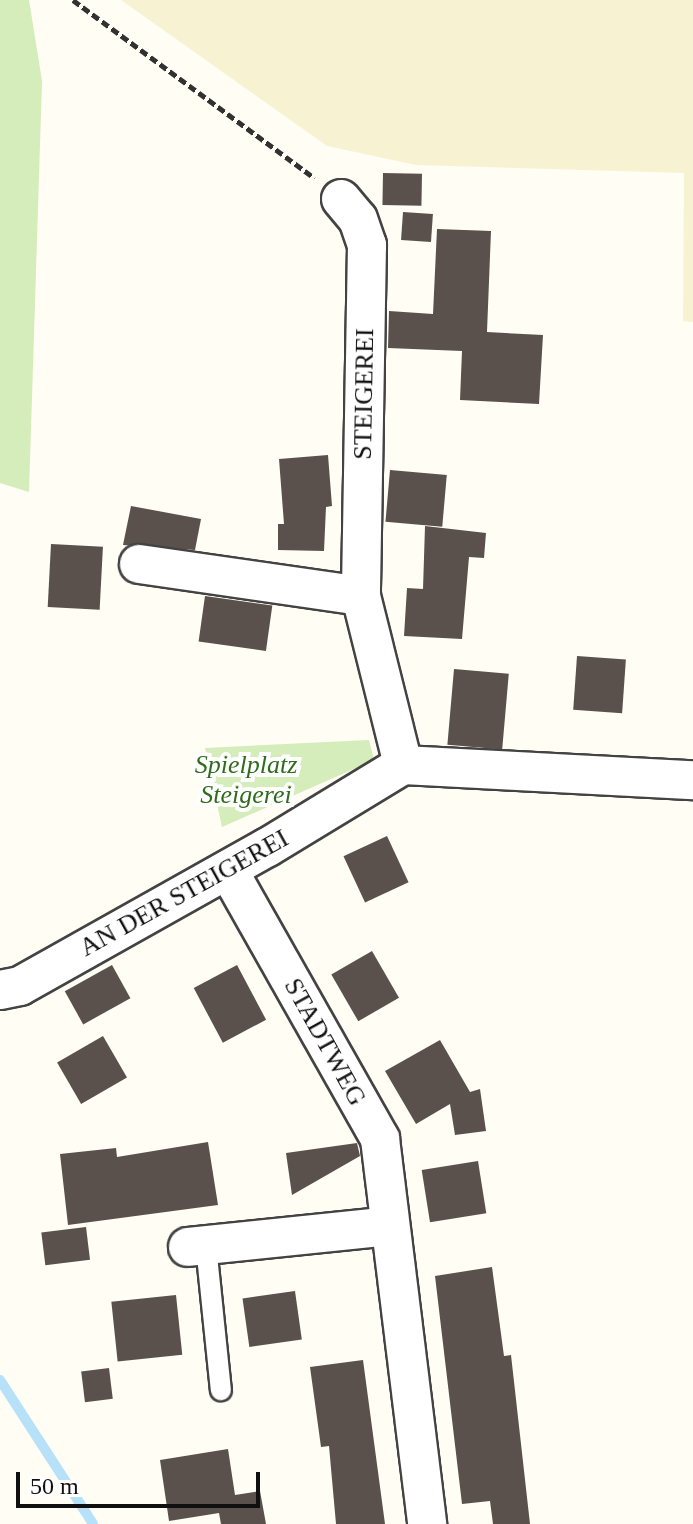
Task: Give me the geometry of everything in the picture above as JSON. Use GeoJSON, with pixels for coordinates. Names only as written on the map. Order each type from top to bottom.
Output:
{"type":"FeatureCollection","features":[{"type":"Feature","properties":{"kind":"street","name":"STEIGEREI"},"geometry":{"type":"LineString","coordinates":[[341,199],[358,219],[367,245],[361,596],[403,765]]}},
{"type":"Feature","properties":{"kind":"street"},"geometry":{"type":"LineString","coordinates":[[139,564],[361,596]]}},
{"type":"Feature","properties":{"kind":"street"},"geometry":{"type":"LineString","coordinates":[[403,765],[693,780]]}},
{"type":"Feature","properties":{"kind":"street","name":"AN DER STEIGEREI"},"geometry":{"type":"LineString","coordinates":[[0,990],[20,986],[228,870],[403,765]]}},
{"type":"Feature","properties":{"kind":"street","name":"STADTWEG"},"geometry":{"type":"LineString","coordinates":[[228,870],[380,1139],[427,1524]]}},
{"type":"Feature","properties":{"kind":"street"},"geometry":{"type":"LineString","coordinates":[[197,1246],[390,1226]]}},
{"type":"Feature","properties":{"kind":"lane"},"geometry":{"type":"LineString","coordinates":[[197,1246],[221,1390]]}},
{"type":"Feature","properties":{"kind":"path"},"geometry":{"type":"LineString","coordinates":[[73,0],[341,199]]}},
{"type":"Feature","properties":{"kind":"shaded area"},"geometry":{"type":"Polygon","coordinates":[[[121,0],[693,0],[693,322],[683,321],[684,173],[416,165],[327,146],[121,0]]]}},
{"type":"Feature","properties":{"kind":"green space"},"geometry":{"type":"Polygon","coordinates":[[[0,0],[29,0],[42,81],[29,492],[0,483],[0,0]]]}},
{"type":"Feature","properties":{"kind":"green space","name":"Spielplatz Steigerei"},"geometry":{"type":"Polygon","coordinates":[[[369,740],[374,760],[222,827],[205,748],[369,740]]]}},
{"type":"Feature","properties":{"kind":"building"},"geometry":{"type":"Polygon","coordinates":[[[383,173],[422,174],[421,206],[382,205],[383,173]]]}},
{"type":"Feature","properties":{"kind":"building"},"geometry":{"type":"Polygon","coordinates":[[[403,212],[433,214],[431,242],[401,240],[403,212]]]}},
{"type":"Feature","properties":{"kind":"building"},"geometry":{"type":"Polygon","coordinates":[[[437,229],[491,231],[487,332],[543,335],[539,404],[460,400],[462,351],[388,348],[389,311],[433,314],[437,229]]]}},
{"type":"Feature","properties":{"kind":"building"},"geometry":{"type":"Polygon","coordinates":[[[328,455],[332,506],[326,507],[324,551],[278,550],[278,524],[284,524],[279,459],[328,455]]]}},
{"type":"Feature","properties":{"kind":"building"},"geometry":{"type":"Polygon","coordinates":[[[390,470],[447,475],[442,527],[385,522],[390,470]]]}},
{"type":"Feature","properties":{"kind":"building"},"geometry":{"type":"Polygon","coordinates":[[[131,506],[201,519],[195,550],[123,545],[131,506]]]}},
{"type":"Feature","properties":{"kind":"building"},"geometry":{"type":"Polygon","coordinates":[[[425,526],[486,533],[484,558],[469,557],[462,639],[404,636],[407,588],[423,589],[425,526]]]}},
{"type":"Feature","properties":{"kind":"building"},"geometry":{"type":"Polygon","coordinates":[[[51,544],[103,547],[100,610],[48,607],[51,544]]]}},
{"type":"Feature","properties":{"kind":"building"},"geometry":{"type":"Polygon","coordinates":[[[205,596],[272,605],[266,651],[199,642],[205,596]]]}},
{"type":"Feature","properties":{"kind":"building"},"geometry":{"type":"Polygon","coordinates":[[[577,656],[626,659],[622,713],[573,710],[577,656]]]}},
{"type":"Feature","properties":{"kind":"building"},"geometry":{"type":"Polygon","coordinates":[[[454,669],[509,674],[502,750],[447,745],[454,669]]]}},
{"type":"Feature","properties":{"kind":"building"},"geometry":{"type":"Polygon","coordinates":[[[387,836],[409,882],[365,903],[343,856],[387,836]]]}},
{"type":"Feature","properties":{"kind":"building"},"geometry":{"type":"Polygon","coordinates":[[[372,951],[399,998],[358,1021],[331,974],[372,951]]]}},
{"type":"Feature","properties":{"kind":"building"},"geometry":{"type":"Polygon","coordinates":[[[112,965],[130,998],[83,1024],[65,991],[112,965]]]}},
{"type":"Feature","properties":{"kind":"building"},"geometry":{"type":"Polygon","coordinates":[[[237,965],[266,1020],[223,1043],[194,988],[237,965]]]}},
{"type":"Feature","properties":{"kind":"building"},"geometry":{"type":"Polygon","coordinates":[[[103,1036],[127,1078],[81,1104],[57,1062],[103,1036]]]}},
{"type":"Feature","properties":{"kind":"building"},"geometry":{"type":"Polygon","coordinates":[[[440,1040],[470,1092],[480,1089],[486,1131],[455,1135],[450,1104],[416,1124],[385,1071],[440,1040]]]}},
{"type":"Feature","properties":{"kind":"building"},"geometry":{"type":"Polygon","coordinates":[[[208,1142],[218,1205],[68,1225],[60,1154],[116,1148],[117,1157],[208,1142]]]}},
{"type":"Feature","properties":{"kind":"building"},"geometry":{"type":"Polygon","coordinates":[[[357,1143],[360,1156],[292,1195],[286,1153],[357,1143]]]}},
{"type":"Feature","properties":{"kind":"building"},"geometry":{"type":"Polygon","coordinates":[[[478,1161],[486,1213],[430,1222],[422,1170],[478,1161]]]}},
{"type":"Feature","properties":{"kind":"building"},"geometry":{"type":"Polygon","coordinates":[[[86,1227],[90,1260],[45,1265],[41,1232],[86,1227]]]}},
{"type":"Feature","properties":{"kind":"building"},"geometry":{"type":"Polygon","coordinates":[[[492,1267],[504,1356],[511,1355],[530,1524],[493,1524],[490,1501],[462,1504],[435,1276],[492,1267]]]}},
{"type":"Feature","properties":{"kind":"building"},"geometry":{"type":"Polygon","coordinates":[[[295,1291],[302,1340],[249,1347],[243,1298],[295,1291]]]}},
{"type":"Feature","properties":{"kind":"building"},"geometry":{"type":"Polygon","coordinates":[[[176,1295],[182,1355],[118,1361],[111,1302],[176,1295]]]}},
{"type":"Feature","properties":{"kind":"building"},"geometry":{"type":"Polygon","coordinates":[[[363,1360],[385,1524],[336,1524],[329,1446],[321,1447],[310,1367],[363,1360]]]}},
{"type":"Feature","properties":{"kind":"building"},"geometry":{"type":"Polygon","coordinates":[[[109,1368],[113,1399],[85,1402],[81,1371],[109,1368]]]}},
{"type":"Feature","properties":{"kind":"building"},"geometry":{"type":"Polygon","coordinates":[[[228,1449],[235,1495],[260,1491],[266,1524],[221,1524],[219,1513],[169,1521],[160,1460],[228,1449]]]}},
{"type":"Feature","properties":{"kind":"waterway"},"geometry":{"type":"LineString","coordinates":[[0,1380],[93,1524]]}}]}
